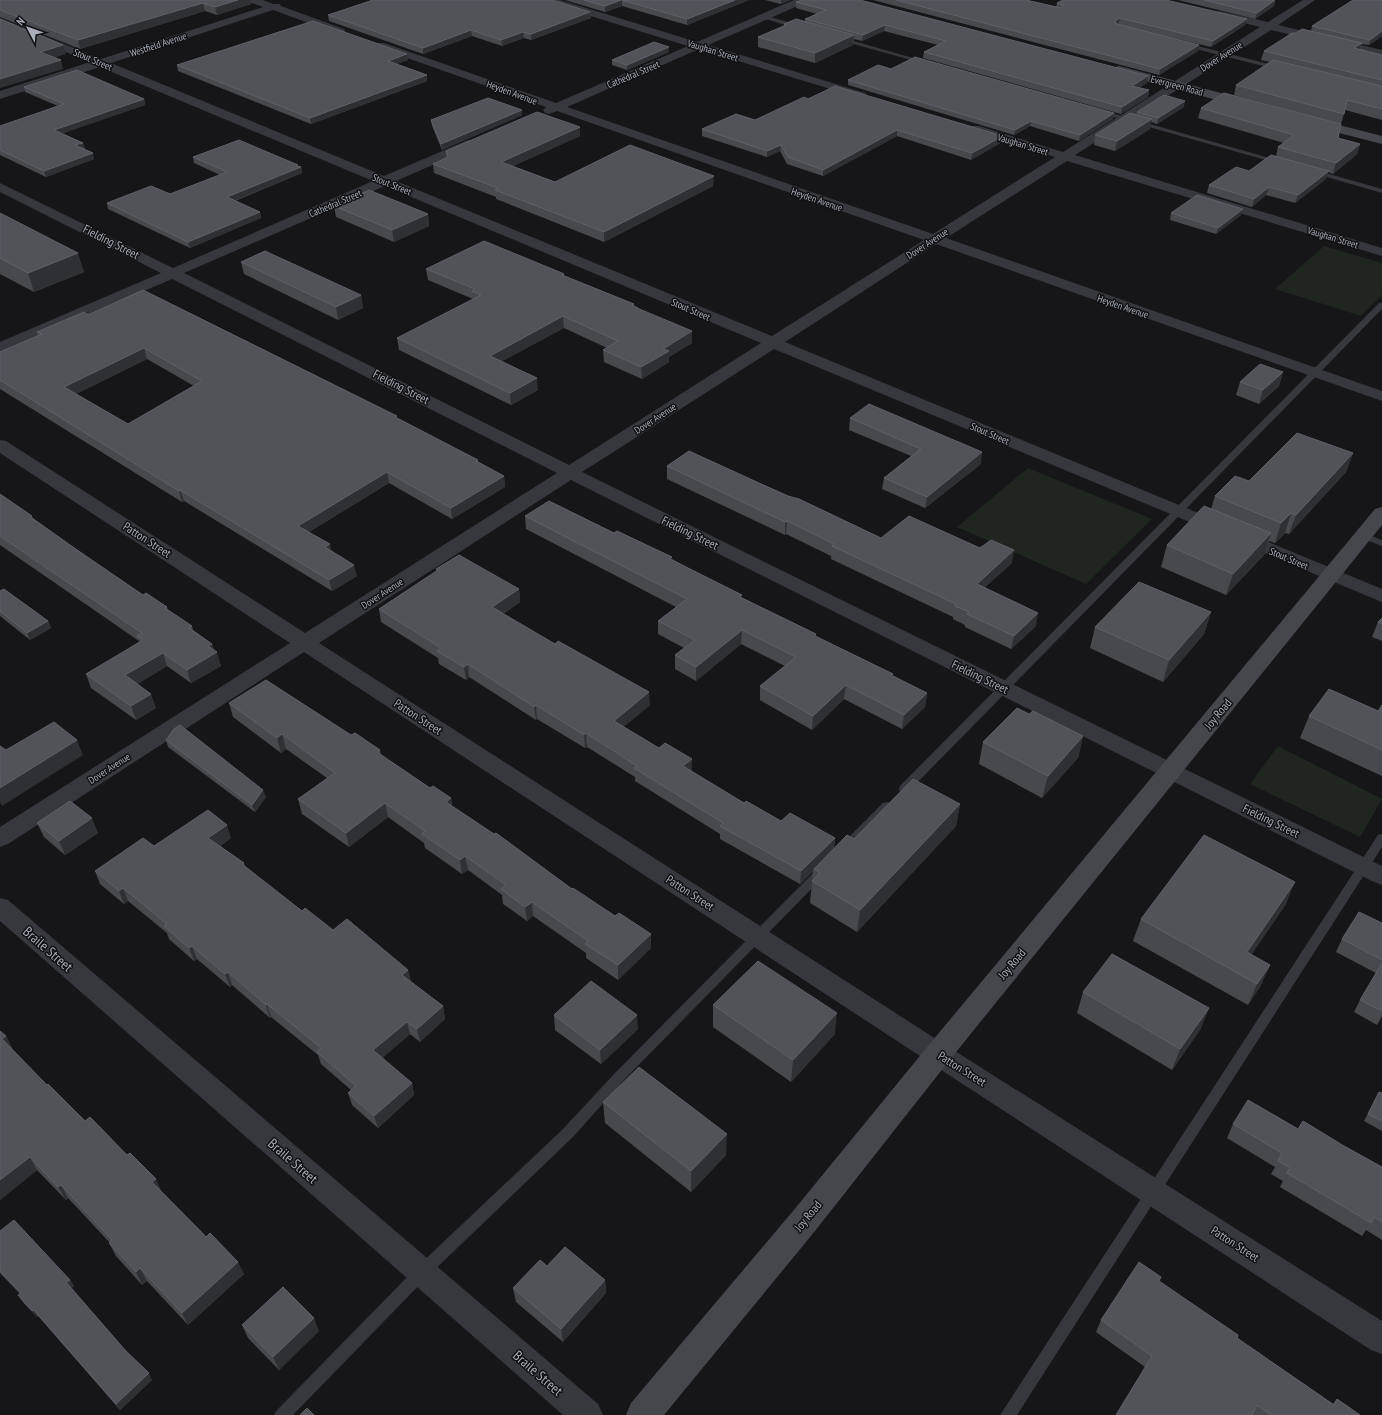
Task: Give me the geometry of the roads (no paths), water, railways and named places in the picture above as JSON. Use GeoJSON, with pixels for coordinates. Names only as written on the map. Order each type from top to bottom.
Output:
{"type":"FeatureCollection","features":[{"type":"Feature","properties":{"kind":"main road","name":"Evergreen Road"},"geometry":{"type":"LineString","coordinates":[[1108,67],[1255,106]]}},
{"type":"Feature","properties":{"kind":"main road"},"geometry":{"type":"LineString","coordinates":[[1300,118],[1382,140]]}},
{"type":"Feature","properties":{"kind":"main road","name":"Joy Road"},"geometry":{"type":"LineString","coordinates":[[643,1415],[804,1221],[938,1054],[1171,772],[1331,575],[1373,539],[1382,513]]}},
{"type":"Feature","properties":{"kind":"street"},"geometry":{"type":"LineString","coordinates":[[253,0],[356,36]]}},
{"type":"Feature","properties":{"kind":"street","name":"Vaughan Street"},"geometry":{"type":"LineString","coordinates":[[549,0],[875,99]]}},
{"type":"Feature","properties":{"kind":"street","name":"Cathedral Street"},"geometry":{"type":"LineString","coordinates":[[541,113],[803,0]]}},
{"type":"Feature","properties":{"kind":"street","name":"Dover Avenue"},"geometry":{"type":"LineString","coordinates":[[0,838],[933,239],[1310,0]]}},
{"type":"Feature","properties":{"kind":"street","name":"Westfield Avenue"},"geometry":{"type":"LineString","coordinates":[[0,95],[287,2]]}},
{"type":"Feature","properties":{"kind":"street"},"geometry":{"type":"LineString","coordinates":[[1211,12],[1382,53]]}},
{"type":"Feature","properties":{"kind":"street","name":"Stout Street"},"geometry":{"type":"LineString","coordinates":[[0,21],[1382,596]]}},
{"type":"Feature","properties":{"kind":"street","name":"Heyden Avenue"},"geometry":{"type":"LineString","coordinates":[[371,42],[1382,396]]}},
{"type":"Feature","properties":{"kind":"street","name":"Vaughan Street"},"geometry":{"type":"LineString","coordinates":[[966,127],[1382,252]]}},
{"type":"Feature","properties":{"kind":"street","name":"Cathedral Street"},"geometry":{"type":"LineString","coordinates":[[0,348],[484,138]]}},
{"type":"Feature","properties":{"kind":"street","name":"Fielding Street"},"geometry":{"type":"LineString","coordinates":[[0,187],[570,472],[590,484],[1382,876]]}},
{"type":"Feature","properties":{"kind":"street","name":"Patton Street"},"geometry":{"type":"LineString","coordinates":[[0,445],[938,1054],[1382,1339]]}},
{"type":"Feature","properties":{"kind":"street","name":"Braile Street"},"geometry":{"type":"LineString","coordinates":[[0,907],[586,1415]]}},
{"type":"Feature","properties":{"kind":"lane"},"geometry":{"type":"LineString","coordinates":[[764,17],[804,28]]}},
{"type":"Feature","properties":{"kind":"lane"},"geometry":{"type":"LineString","coordinates":[[834,37],[934,65]]}},
{"type":"Feature","properties":{"kind":"lane"},"geometry":{"type":"LineString","coordinates":[[1180,43],[1283,69]]}},
{"type":"Feature","properties":{"kind":"lane"},"geometry":{"type":"LineString","coordinates":[[1094,110],[1282,163]]}},
{"type":"Feature","properties":{"kind":"lane"},"geometry":{"type":"LineString","coordinates":[[1305,170],[1382,191]]}},
{"type":"Feature","properties":{"kind":"lane"},"geometry":{"type":"LineString","coordinates":[[282,1415],[422,1272],[568,1133],[619,1077],[757,936],[1382,305]]}},
{"type":"Feature","properties":{"kind":"lane"},"geometry":{"type":"LineString","coordinates":[[1008,1415],[1382,838]]}}]}
